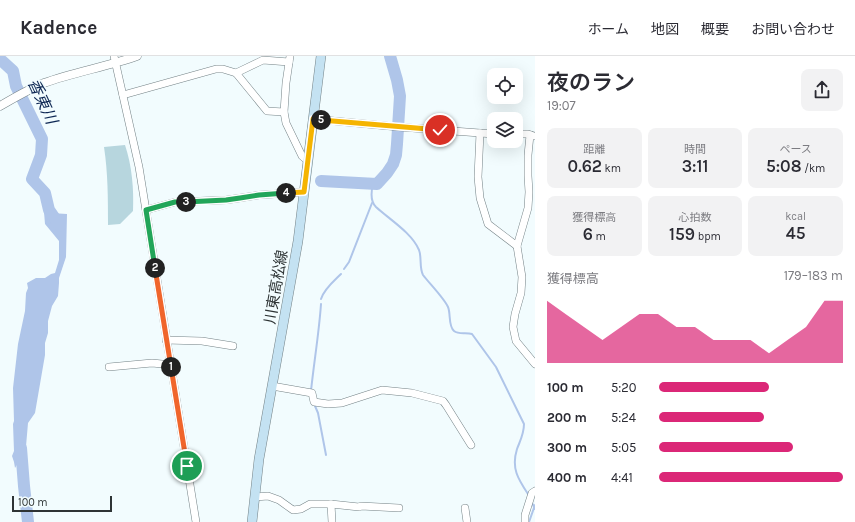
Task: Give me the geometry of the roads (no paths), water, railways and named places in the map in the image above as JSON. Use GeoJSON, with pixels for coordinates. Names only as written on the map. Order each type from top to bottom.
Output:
{"type":"FeatureCollection","features":[{"type":"Feature","properties":{"kind":"main road","name":"川東高松線"},"geometry":{"type":"LineString","coordinates":[[252,522],[259,459],[298,241],[321,56]]}},
{"type":"Feature","properties":{"kind":"street"},"geometry":{"type":"LineString","coordinates":[[0,106],[43,83],[115,60],[137,56]]}},
{"type":"Feature","properties":{"kind":"street"},"geometry":{"type":"LineString","coordinates":[[236,73],[263,60],[290,59],[286,83],[284,112],[286,124],[302,156],[308,161]]}},
{"type":"Feature","properties":{"kind":"street"},"geometry":{"type":"LineString","coordinates":[[115,60],[139,166],[196,522]]}},
{"type":"Feature","properties":{"kind":"street"},"geometry":{"type":"LineString","coordinates":[[123,95],[216,69],[224,69],[236,73],[267,111],[284,112]]}},
{"type":"Feature","properties":{"kind":"street"},"geometry":{"type":"LineString","coordinates":[[313,119],[487,134]]}},
{"type":"Feature","properties":{"kind":"street"},"geometry":{"type":"LineString","coordinates":[[480,133],[478,177],[480,198],[488,224],[517,246]]}},
{"type":"Feature","properties":{"kind":"street"},"geometry":{"type":"LineString","coordinates":[[523,135],[533,136],[528,155],[528,208],[517,246],[522,277],[522,293],[514,314],[513,327],[516,341],[535,364]]}},
{"type":"Feature","properties":{"kind":"street"},"geometry":{"type":"LineString","coordinates":[[146,210],[175,202],[226,200],[259,195],[304,192]]}},
{"type":"Feature","properties":{"kind":"street"},"geometry":{"type":"LineString","coordinates":[[166,340],[202,341],[233,346]]}},
{"type":"Feature","properties":{"kind":"street"},"geometry":{"type":"LineString","coordinates":[[109,367],[152,363],[162,364],[171,369]]}},
{"type":"Feature","properties":{"kind":"street"},"geometry":{"type":"LineString","coordinates":[[272,386],[312,393],[314,402],[328,404],[342,403],[382,390],[412,393],[442,401],[471,445]]}},
{"type":"Feature","properties":{"kind":"street"},"geometry":{"type":"LineString","coordinates":[[525,522],[525,515],[532,493],[535,491]]}},
{"type":"Feature","properties":{"kind":"street"},"geometry":{"type":"LineString","coordinates":[[255,497],[268,496],[279,500],[293,510],[301,509],[310,504],[400,508]]}},
{"type":"Feature","properties":{"kind":"street"},"geometry":{"type":"LineString","coordinates":[[330,504],[332,522]]}},
{"type":"Feature","properties":{"kind":"street"},"geometry":{"type":"LineString","coordinates":[[465,508],[467,522]]}},
{"type":"Feature","properties":{"kind":"water"},"geometry":{"type":"Polygon","coordinates":[[[44,212],[67,214],[66,257],[59,278],[58,296],[52,306],[48,321],[45,355],[35,413],[28,423],[25,458],[21,464],[18,463],[15,468],[12,456],[14,451],[13,388],[18,344],[25,311],[26,293],[28,288],[27,283],[36,278],[45,278],[55,273],[59,260],[59,241],[45,224],[44,212]]]}},
{"type":"Feature","properties":{"kind":"waterway"},"geometry":{"type":"LineString","coordinates":[[321,181],[377,184],[393,164],[396,155],[400,96],[390,56]]}},
{"type":"Feature","properties":{"kind":"waterway","name":"香東川"},"geometry":{"type":"LineString","coordinates":[[0,61],[2,61],[13,71],[16,86],[42,139],[41,155],[32,179],[45,193],[49,210],[60,226]]}},
{"type":"Feature","properties":{"kind":"waterway"},"geometry":{"type":"LineString","coordinates":[[373,184],[372,196],[374,205],[406,232],[416,244],[420,253],[423,275],[446,303],[452,329],[458,333],[472,334],[496,367],[524,424],[523,434],[515,456],[515,468],[516,473],[528,494]]}},
{"type":"Feature","properties":{"kind":"waterway"},"geometry":{"type":"LineString","coordinates":[[344,269],[349,262],[372,203]]}},
{"type":"Feature","properties":{"kind":"waterway"},"geometry":{"type":"LineString","coordinates":[[321,299],[322,295],[332,282],[341,274]]}},
{"type":"Feature","properties":{"kind":"waterway"},"geometry":{"type":"LineString","coordinates":[[311,391],[321,304]]}},
{"type":"Feature","properties":{"kind":"waterway"},"geometry":{"type":"LineString","coordinates":[[315,406],[318,413],[326,455]]}},
{"type":"Feature","properties":{"kind":"waterway","name":"香東川"},"geometry":{"type":"LineString","coordinates":[[21,448],[28,522]]}},
{"type":"Feature","properties":{"kind":"waterway"},"geometry":{"type":"LineString","coordinates":[[531,501],[535,509]]}},
{"type":"Feature","properties":{"kind":"waterway"},"geometry":{"type":"LineString","coordinates":[[529,522],[535,505]]}}]}
